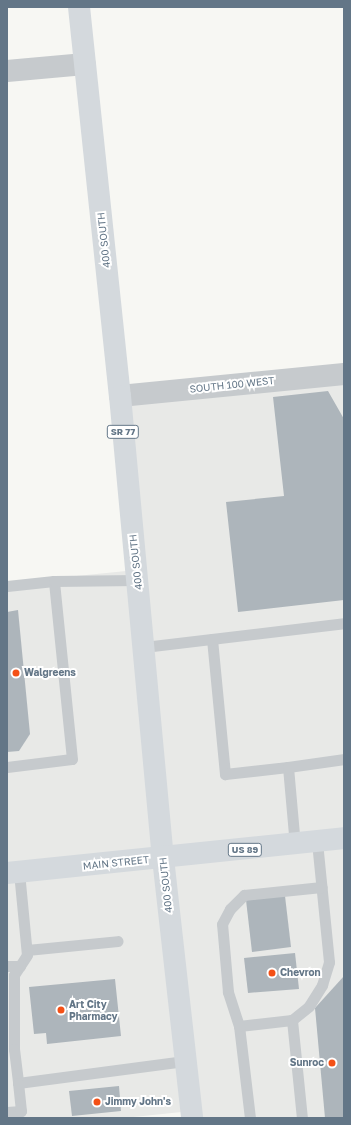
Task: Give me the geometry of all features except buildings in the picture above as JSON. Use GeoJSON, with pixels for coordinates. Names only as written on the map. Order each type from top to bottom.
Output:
{"type":"FeatureCollection","features":[{"type":"Feature","properties":{"kind":"main road","name":"400 SOUTH"},"geometry":{"type":"LineString","coordinates":[[79,7],[120,396],[163,858],[192,1118]]}},
{"type":"Feature","properties":{"kind":"main road","name":"MAIN STREET"},"geometry":{"type":"LineString","coordinates":[[13,873],[295,845],[344,838]]}},
{"type":"Feature","properties":{"kind":"street"},"geometry":{"type":"LineString","coordinates":[[7,71],[85,64]]}},
{"type":"Feature","properties":{"kind":"street","name":"SOUTH 100 WEST"},"geometry":{"type":"LineString","coordinates":[[120,396],[344,374]]}},
{"type":"Feature","properties":{"kind":"lane"},"geometry":{"type":"LineString","coordinates":[[7,586],[54,582],[137,580]]}},
{"type":"Feature","properties":{"kind":"lane"},"geometry":{"type":"LineString","coordinates":[[7,767],[72,760],[54,582]]}},
{"type":"Feature","properties":{"kind":"lane"},"geometry":{"type":"LineString","coordinates":[[144,647],[344,623]]}},
{"type":"Feature","properties":{"kind":"lane"},"geometry":{"type":"LineString","coordinates":[[212,638],[225,774],[344,759]]}},
{"type":"Feature","properties":{"kind":"lane"},"geometry":{"type":"LineString","coordinates":[[288,767],[295,845]]}},
{"type":"Feature","properties":{"kind":"lane"},"geometry":{"type":"LineString","coordinates":[[239,1026],[292,1020],[309,1006],[322,985],[329,962],[317,842]]}},
{"type":"Feature","properties":{"kind":"lane"},"geometry":{"type":"LineString","coordinates":[[7,1112],[21,1111],[14,1049],[14,975],[27,955],[13,873]]}},
{"type":"Feature","properties":{"kind":"lane"},"geometry":{"type":"LineString","coordinates":[[250,1118],[239,1026],[228,992],[222,924],[230,909],[244,895],[322,887]]}},
{"type":"Feature","properties":{"kind":"lane"},"geometry":{"type":"LineString","coordinates":[[27,950],[118,941]]}},
{"type":"Feature","properties":{"kind":"lane"},"geometry":{"type":"LineString","coordinates":[[7,966],[20,966]]}},
{"type":"Feature","properties":{"kind":"lane"},"geometry":{"type":"LineString","coordinates":[[292,1020],[302,1118]]}},
{"type":"Feature","properties":{"kind":"lane"},"geometry":{"type":"LineString","coordinates":[[18,1084],[185,1061]]}},
{"type":"Feature","properties":{"kind":"shaded area"},"geometry":{"type":"Polygon","coordinates":[[[344,374],[344,1118],[192,1118],[191,1111],[124,1118],[7,1118],[7,583],[136,570],[120,396],[344,374]]]}},
{"type":"Feature","properties":{"kind":"place","name":"Walgreens"},"geometry":{"type":"Point","coordinates":[16,673]}},
{"type":"Feature","properties":{"kind":"place","name":"Chevron"},"geometry":{"type":"Point","coordinates":[272,973]}},
{"type":"Feature","properties":{"kind":"place","name":"Art City Pharmacy"},"geometry":{"type":"Point","coordinates":[61,1010]}},
{"type":"Feature","properties":{"kind":"place","name":"Sunroc"},"geometry":{"type":"Point","coordinates":[332,1063]}},
{"type":"Feature","properties":{"kind":"place","name":"Jimmy John's"},"geometry":{"type":"Point","coordinates":[97,1102]}}]}
